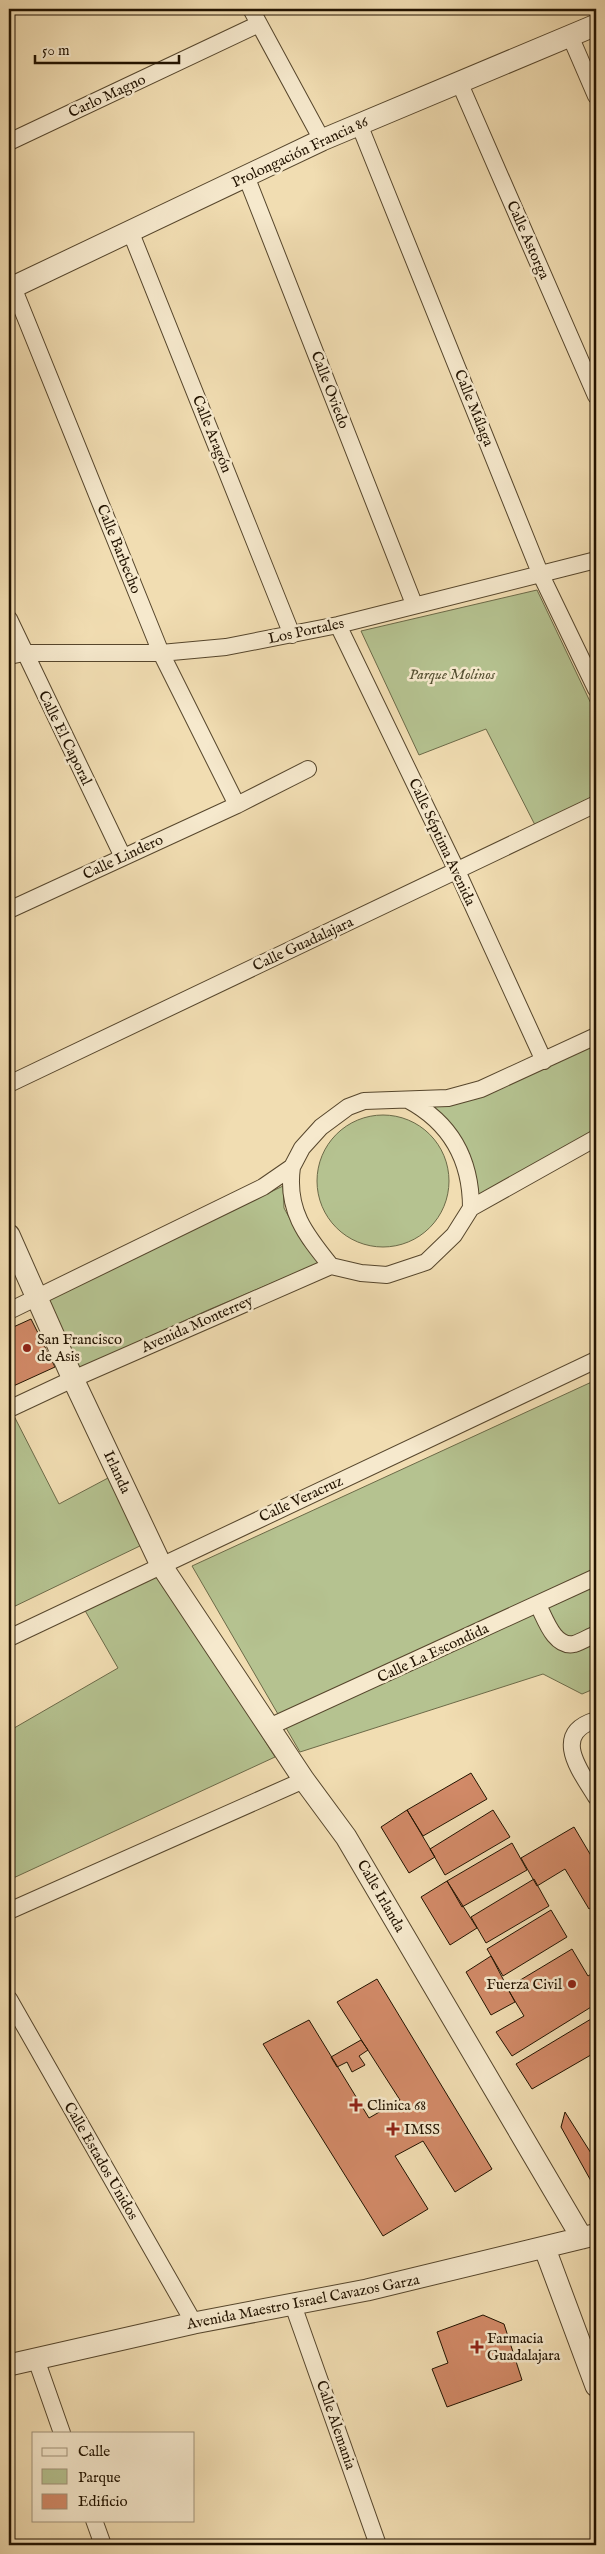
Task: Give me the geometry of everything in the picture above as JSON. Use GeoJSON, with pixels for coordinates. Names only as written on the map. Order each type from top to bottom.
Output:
{"type":"FeatureCollection","features":[{"type":"Feature","properties":{"kind":"street"},"geometry":{"type":"LineString","coordinates":[[251,9],[322,140]]}},
{"type":"Feature","properties":{"kind":"street","name":"Carlo Magno"},"geometry":{"type":"LineString","coordinates":[[9,142],[259,24]]}},
{"type":"Feature","properties":{"kind":"street","name":"Prolongación Francia 86"},"geometry":{"type":"LineString","coordinates":[[11,288],[131,233],[322,140],[571,38],[596,25]]}},
{"type":"Feature","properties":{"kind":"street"},"geometry":{"type":"LineString","coordinates":[[571,38],[596,96]]}},
{"type":"Feature","properties":{"kind":"street","name":"Calle Astorga"},"geometry":{"type":"LineString","coordinates":[[460,84],[596,396]]}},
{"type":"Feature","properties":{"kind":"street","name":"Calle Málaga"},"geometry":{"type":"LineString","coordinates":[[359,124],[540,573],[596,689]]}},
{"type":"Feature","properties":{"kind":"street","name":"Calle Oviedo"},"geometry":{"type":"LineString","coordinates":[[246,176],[414,604]]}},
{"type":"Feature","properties":{"kind":"street","name":"Calle Aragón"},"geometry":{"type":"LineString","coordinates":[[131,233],[292,635]]}},
{"type":"Feature","properties":{"kind":"street","name":"Calle Barbecho"},"geometry":{"type":"LineString","coordinates":[[11,288],[161,653],[237,805]]}},
{"type":"Feature","properties":{"kind":"street","name":"Los Portales"},"geometry":{"type":"LineString","coordinates":[[16,655],[161,653],[226,647],[338,625],[414,604],[596,560]]}},
{"type":"Feature","properties":{"kind":"street","name":"Calle El Caporal"},"geometry":{"type":"LineString","coordinates":[[9,619],[16,655],[123,857]]}},
{"type":"Feature","properties":{"kind":"street","name":"Calle Séptima Avenida"},"geometry":{"type":"LineString","coordinates":[[338,625],[456,871],[544,1061]]}},
{"type":"Feature","properties":{"kind":"street","name":"Calle Lindero"},"geometry":{"type":"LineString","coordinates":[[9,910],[237,805],[308,769]]}},
{"type":"Feature","properties":{"kind":"street","name":"Calle Guadalajara"},"geometry":{"type":"LineString","coordinates":[[9,1084],[596,804]]}},
{"type":"Feature","properties":{"kind":"street"},"geometry":{"type":"LineString","coordinates":[[594,1145],[471,1208],[441,1249],[426,1262],[387,1275],[361,1273],[331,1266],[312,1244],[293,1206],[289,1187],[292,1167],[302,1148],[336,1114],[364,1101],[448,1098],[481,1089],[596,1036]]}},
{"type":"Feature","properties":{"kind":"street"},"geometry":{"type":"LineString","coordinates":[[408,1100],[427,1110],[447,1130],[460,1152],[469,1172],[471,1208]]}},
{"type":"Feature","properties":{"kind":"street"},"geometry":{"type":"LineString","coordinates":[[9,1311],[237,1200],[292,1167]]}},
{"type":"Feature","properties":{"kind":"street","name":"Irlanda"},"geometry":{"type":"LineString","coordinates":[[9,1236],[161,1565]]}},
{"type":"Feature","properties":{"kind":"street","name":"Avenida Monterrey"},"geometry":{"type":"LineString","coordinates":[[9,1410],[73,1378],[331,1266]]}},
{"type":"Feature","properties":{"kind":"street","name":"Calle Veracruz"},"geometry":{"type":"LineString","coordinates":[[9,1638],[595,1361]]}},
{"type":"Feature","properties":{"kind":"street","name":"Calle Irlanda"},"geometry":{"type":"LineString","coordinates":[[161,1565],[304,1780],[346,1837],[589,2237]]}},
{"type":"Feature","properties":{"kind":"street","name":"Calle La Escondida"},"geometry":{"type":"LineString","coordinates":[[269,1727],[596,1577]]}},
{"type":"Feature","properties":{"kind":"street"},"geometry":{"type":"LineString","coordinates":[[538,1605],[553,1635],[564,1643],[573,1644],[596,1634]]}},
{"type":"Feature","properties":{"kind":"street"},"geometry":{"type":"LineString","coordinates":[[596,1720],[581,1728],[572,1739],[572,1756],[596,1797]]}},
{"type":"Feature","properties":{"kind":"street"},"geometry":{"type":"LineString","coordinates":[[9,1911],[304,1780]]}},
{"type":"Feature","properties":{"kind":"street","name":"Calle Estados Unidos"},"geometry":{"type":"LineString","coordinates":[[9,1999],[194,2324]]}},
{"type":"Feature","properties":{"kind":"street","name":"Avenida Maestro Israel Cavazos Garza"},"geometry":{"type":"LineString","coordinates":[[9,2365],[194,2324],[367,2290],[589,2237]]}},
{"type":"Feature","properties":{"kind":"street"},"geometry":{"type":"LineString","coordinates":[[545,2249],[596,2386]]}},
{"type":"Feature","properties":{"kind":"street","name":"Calle Alemania"},"geometry":{"type":"LineString","coordinates":[[293,2305],[378,2545]]}},
{"type":"Feature","properties":{"kind":"street"},"geometry":{"type":"LineString","coordinates":[[36,2359],[62,2432]]}},
{"type":"Feature","properties":{"kind":"street"},"geometry":{"type":"LineString","coordinates":[[95,2522],[103,2545]]}},
{"type":"Feature","properties":{"kind":"green space","name":"Parque Molinos"},"geometry":{"type":"Polygon","coordinates":[[[537,590],[596,714],[596,795],[535,825],[486,729],[419,755],[361,631],[537,590]]]}},
{"type":"Feature","properties":{"kind":"green space"},"geometry":{"type":"Polygon","coordinates":[[[596,1031],[596,1146],[471,1208],[470,1183],[427,1110],[596,1031]]]}},
{"type":"Feature","properties":{"kind":"green space"},"geometry":{"type":"Polygon","coordinates":[[[383,1115],[396,1116],[408,1120],[430,1134],[444,1156],[448,1168],[448,1194],[444,1206],[430,1228],[408,1242],[396,1246],[383,1247],[370,1246],[358,1242],[336,1228],[322,1206],[318,1194],[317,1181],[318,1168],[322,1156],[336,1134],[358,1120],[370,1116],[383,1115]]]}},
{"type":"Feature","properties":{"kind":"green space"},"geometry":{"type":"Polygon","coordinates":[[[283,1186],[284,1208],[304,1245],[322,1262],[208,1310],[76,1370],[45,1301],[283,1186]]]}},
{"type":"Feature","properties":{"kind":"green space"},"geometry":{"type":"Polygon","coordinates":[[[596,1380],[596,1688],[582,1694],[543,1674],[300,1752],[192,1566],[596,1380]]]}},
{"type":"Feature","properties":{"kind":"green space"},"geometry":{"type":"Polygon","coordinates":[[[14,1416],[59,1504],[108,1478],[144,1544],[9,1609],[9,1419],[14,1416]]]}},
{"type":"Feature","properties":{"kind":"green space"},"geometry":{"type":"Polygon","coordinates":[[[157,1568],[275,1757],[9,1880],[9,1731],[118,1668],[83,1607],[157,1568]]]}},
{"type":"Feature","properties":{"kind":"building","name":"San Francisco de Asis"},"geometry":{"type":"Polygon","coordinates":[[[31,1319],[55,1367],[9,1388],[9,1329],[31,1319]]]}},
{"type":"Feature","properties":{"kind":"building"},"geometry":{"type":"Polygon","coordinates":[[[471,1773],[487,1799],[423,1836],[407,1810],[471,1773]]]}},
{"type":"Feature","properties":{"kind":"building"},"geometry":{"type":"Polygon","coordinates":[[[407,1810],[435,1857],[409,1873],[381,1827],[407,1810]]]}},
{"type":"Feature","properties":{"kind":"building"},"geometry":{"type":"Polygon","coordinates":[[[493,1810],[510,1837],[445,1875],[430,1849],[493,1810]]]}},
{"type":"Feature","properties":{"kind":"building"},"geometry":{"type":"Polygon","coordinates":[[[574,1827],[596,1864],[596,1905],[589,1909],[565,1869],[537,1886],[521,1858],[574,1827]]]}},
{"type":"Feature","properties":{"kind":"building"},"geometry":{"type":"Polygon","coordinates":[[[512,1843],[527,1870],[462,1907],[447,1881],[512,1843]]]}},
{"type":"Feature","properties":{"kind":"building"},"geometry":{"type":"Polygon","coordinates":[[[534,1879],[549,1906],[486,1943],[471,1917],[534,1879]]]}},
{"type":"Feature","properties":{"kind":"building"},"geometry":{"type":"Polygon","coordinates":[[[447,1881],[477,1928],[450,1945],[421,1897],[447,1881]]]}},
{"type":"Feature","properties":{"kind":"building"},"geometry":{"type":"Polygon","coordinates":[[[551,1910],[567,1937],[503,1976],[487,1949],[551,1910]]]}},
{"type":"Feature","properties":{"kind":"building"},"geometry":{"type":"Polygon","coordinates":[[[572,1949],[588,1976],[596,1971],[596,2004],[512,2056],[496,2032],[524,2016],[507,1988],[572,1949]]]}},
{"type":"Feature","properties":{"kind":"building"},"geometry":{"type":"Polygon","coordinates":[[[491,1956],[515,2002],[491,2015],[466,1972],[491,1956]]]}},
{"type":"Feature","properties":{"kind":"building"},"geometry":{"type":"Polygon","coordinates":[[[377,1979],[492,2169],[455,2192],[423,2141],[395,2156],[428,2209],[383,2236],[263,2044],[309,2020],[369,2118],[400,2100],[337,2002],[377,1979]]]}},
{"type":"Feature","properties":{"kind":"building"},"geometry":{"type":"Polygon","coordinates":[[[596,2016],[596,2052],[532,2089],[516,2064],[596,2016]]]}},
{"type":"Feature","properties":{"kind":"building"},"geometry":{"type":"Polygon","coordinates":[[[361,2040],[368,2050],[359,2056],[365,2065],[352,2072],[347,2062],[337,2067],[331,2057],[361,2040]]]}},
{"type":"Feature","properties":{"kind":"building"},"geometry":{"type":"Polygon","coordinates":[[[565,2112],[596,2161],[596,2190],[561,2127],[565,2112]]]}},
{"type":"Feature","properties":{"kind":"building","name":"Farmacia Guadalajara"},"geometry":{"type":"Polygon","coordinates":[[[483,2315],[504,2324],[522,2380],[447,2407],[432,2369],[448,2363],[437,2332],[483,2315]]]}},
{"type":"Feature","properties":{"kind":"place","name":"San Francisco de Asis"},"geometry":{"type":"Point","coordinates":[27,1348]}},
{"type":"Feature","properties":{"kind":"place","name":"Fuerza Civil"},"geometry":{"type":"Point","coordinates":[572,1984]}},
{"type":"Feature","properties":{"kind":"place","name":"Clinica 68"},"geometry":{"type":"Point","coordinates":[356,2105]}},
{"type":"Feature","properties":{"kind":"place","name":"IMSS"},"geometry":{"type":"Point","coordinates":[393,2129]}},
{"type":"Feature","properties":{"kind":"place","name":"Farmacia Guadalajara"},"geometry":{"type":"Point","coordinates":[477,2347]}}]}
